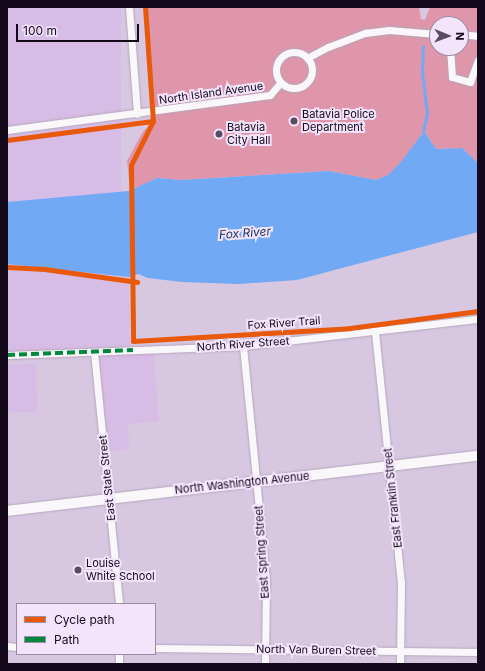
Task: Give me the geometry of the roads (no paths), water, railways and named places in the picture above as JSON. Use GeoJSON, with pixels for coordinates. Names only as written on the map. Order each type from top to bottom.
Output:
{"type":"FeatureCollection","features":[{"type":"Feature","properties":{"kind":"main road","name":"North Washington Avenue"},"geometry":{"type":"LineString","coordinates":[[7,511],[478,456]]}},
{"type":"Feature","properties":{"kind":"street"},"geometry":{"type":"LineString","coordinates":[[129,7],[137,114]]}},
{"type":"Feature","properties":{"kind":"street"},"geometry":{"type":"LineString","coordinates":[[280,83],[291,89],[307,83],[312,68],[307,58],[328,47],[365,33],[389,30],[429,33]]}},
{"type":"Feature","properties":{"kind":"street","name":"North Island Avenue"},"geometry":{"type":"LineString","coordinates":[[7,130],[137,114],[270,95],[280,83],[276,66],[282,56],[293,52],[307,58]]}},
{"type":"Feature","properties":{"kind":"street"},"geometry":{"type":"LineString","coordinates":[[451,56],[452,77],[470,82],[478,60]]}},
{"type":"Feature","properties":{"kind":"street","name":"North River Street"},"geometry":{"type":"LineString","coordinates":[[7,355],[243,346],[376,332],[478,319]]}},
{"type":"Feature","properties":{"kind":"street","name":"East Franklin Street"},"geometry":{"type":"LineString","coordinates":[[376,332],[401,582],[400,664]]}},
{"type":"Feature","properties":{"kind":"street","name":"East Spring Street"},"geometry":{"type":"LineString","coordinates":[[243,346],[266,582],[265,664]]}},
{"type":"Feature","properties":{"kind":"street","name":"East State Street"},"geometry":{"type":"LineString","coordinates":[[94,352],[119,603]]}},
{"type":"Feature","properties":{"kind":"street","name":"North Van Buren Street"},"geometry":{"type":"LineString","coordinates":[[156,648],[478,652]]}},
{"type":"Feature","properties":{"kind":"water","name":"Fox River"},"geometry":{"type":"Polygon","coordinates":[[[424,131],[436,149],[462,148],[478,163],[478,232],[297,280],[238,284],[182,282],[148,278],[138,274],[129,277],[7,264],[7,202],[129,191],[157,178],[181,180],[329,171],[376,180],[388,175],[401,162],[424,131]]]}},
{"type":"Feature","properties":{"kind":"waterway"},"geometry":{"type":"LineString","coordinates":[[423,47],[422,73],[427,114],[423,131]]}},
{"type":"Feature","properties":{"kind":"place","name":"Batavia Police Department"},"geometry":{"type":"Point","coordinates":[294,121]}},
{"type":"Feature","properties":{"kind":"place","name":"Batavia City Hall"},"geometry":{"type":"Point","coordinates":[219,134]}},
{"type":"Feature","properties":{"kind":"place","name":"Louise White School"},"geometry":{"type":"Point","coordinates":[78,570]}}]}
